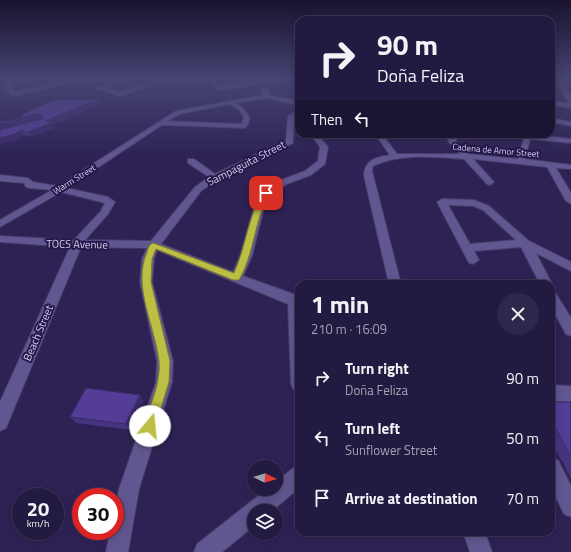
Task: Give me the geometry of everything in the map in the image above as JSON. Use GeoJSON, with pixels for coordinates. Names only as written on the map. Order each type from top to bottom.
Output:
{"type":"FeatureCollection","features":[{"type":"Feature","properties":{"kind":"street","name":"Warm Street"},"geometry":{"type":"LineString","coordinates":[[0,224],[59,189],[178,112],[216,105]]}},
{"type":"Feature","properties":{"kind":"street"},"geometry":{"type":"LineString","coordinates":[[161,123],[244,126],[247,118],[242,110],[234,105]]}},
{"type":"Feature","properties":{"kind":"street","name":"Sampaguita Street"},"geometry":{"type":"LineString","coordinates":[[117,552],[129,489],[164,382],[165,361],[146,282],[148,259],[154,245],[198,189],[215,177],[290,141],[295,125],[291,116],[295,114]]}},
{"type":"Feature","properties":{"kind":"street"},"geometry":{"type":"LineString","coordinates":[[555,121],[571,124]]}},
{"type":"Feature","properties":{"kind":"street"},"geometry":{"type":"LineString","coordinates":[[236,278],[246,256],[260,204],[266,193],[284,182],[308,173],[322,162],[324,147],[316,138]]}},
{"type":"Feature","properties":{"kind":"street"},"geometry":{"type":"LineString","coordinates":[[381,138],[395,157]]}},
{"type":"Feature","properties":{"kind":"street"},"geometry":{"type":"LineString","coordinates":[[453,138],[452,141],[490,182]]}},
{"type":"Feature","properties":{"kind":"street"},"geometry":{"type":"LineString","coordinates":[[521,161],[527,138]]}},
{"type":"Feature","properties":{"kind":"street"},"geometry":{"type":"LineString","coordinates":[[545,138],[571,141]]}},
{"type":"Feature","properties":{"kind":"street","name":"Cadena de Amor Street"},"geometry":{"type":"LineString","coordinates":[[393,280],[367,168],[376,160],[395,157],[467,156],[571,167]]}},
{"type":"Feature","properties":{"kind":"street"},"geometry":{"type":"LineString","coordinates":[[191,161],[199,168],[215,177]]}},
{"type":"Feature","properties":{"kind":"street"},"geometry":{"type":"LineString","coordinates":[[550,164],[571,201]]}},
{"type":"Feature","properties":{"kind":"street"},"geometry":{"type":"LineString","coordinates":[[0,178],[28,181],[30,185],[43,185],[59,189]]}},
{"type":"Feature","properties":{"kind":"street","name":"Beach Street"},"geometry":{"type":"LineString","coordinates":[[0,422],[77,244],[105,212],[110,202],[105,199],[59,189]]}},
{"type":"Feature","properties":{"kind":"street"},"geometry":{"type":"LineString","coordinates":[[473,260],[442,202],[474,203],[486,208],[525,243],[571,267]]}},
{"type":"Feature","properties":{"kind":"street","name":"TOCS Avenue"},"geometry":{"type":"LineString","coordinates":[[0,239],[77,244],[154,245]]}},
{"type":"Feature","properties":{"kind":"street"},"geometry":{"type":"LineString","coordinates":[[467,248],[525,243]]}},
{"type":"Feature","properties":{"kind":"street"},"geometry":{"type":"LineString","coordinates":[[525,243],[544,280]]}},
{"type":"Feature","properties":{"kind":"street"},"geometry":{"type":"LineString","coordinates":[[154,245],[295,300]]}},
{"type":"Feature","properties":{"kind":"street"},"geometry":{"type":"LineString","coordinates":[[555,304],[571,330]]}},
{"type":"Feature","properties":{"kind":"street"},"geometry":{"type":"LineString","coordinates":[[555,393],[571,394]]}},
{"type":"Feature","properties":{"kind":"street"},"geometry":{"type":"LineString","coordinates":[[555,475],[571,507]]}},
{"type":"Feature","properties":{"kind":"street"},"geometry":{"type":"LineString","coordinates":[[265,504],[295,479]]}},
{"type":"Feature","properties":{"kind":"street"},"geometry":{"type":"LineString","coordinates":[[205,552],[247,518]]}},
{"type":"Feature","properties":{"kind":"street"},"geometry":{"type":"LineString","coordinates":[[475,536],[481,552]]}},
{"type":"Feature","properties":{"kind":"building"},"geometry":{"type":"Polygon","coordinates":[[[44,105],[85,105],[45,121],[53,122],[28,132],[22,130],[12,135],[0,138],[0,130],[42,119],[43,116],[39,113],[25,117],[21,115],[44,105]]]}},
{"type":"Feature","properties":{"kind":"building"},"geometry":{"type":"Polygon","coordinates":[[[24,117],[0,124],[0,122],[24,117]]]}},
{"type":"Feature","properties":{"kind":"building"},"geometry":{"type":"Polygon","coordinates":[[[86,388],[140,395],[126,424],[70,417],[86,388]]]}},
{"type":"Feature","properties":{"kind":"building"},"geometry":{"type":"Polygon","coordinates":[[[555,402],[571,402],[570,455],[555,427],[555,402]]]}},
{"type":"Feature","properties":{"kind":"route"},"geometry":{"type":"LineString","coordinates":[[150,426],[164,382],[165,361],[146,282],[148,259],[154,245],[236,278],[246,256],[260,204],[266,193]]}}]}
